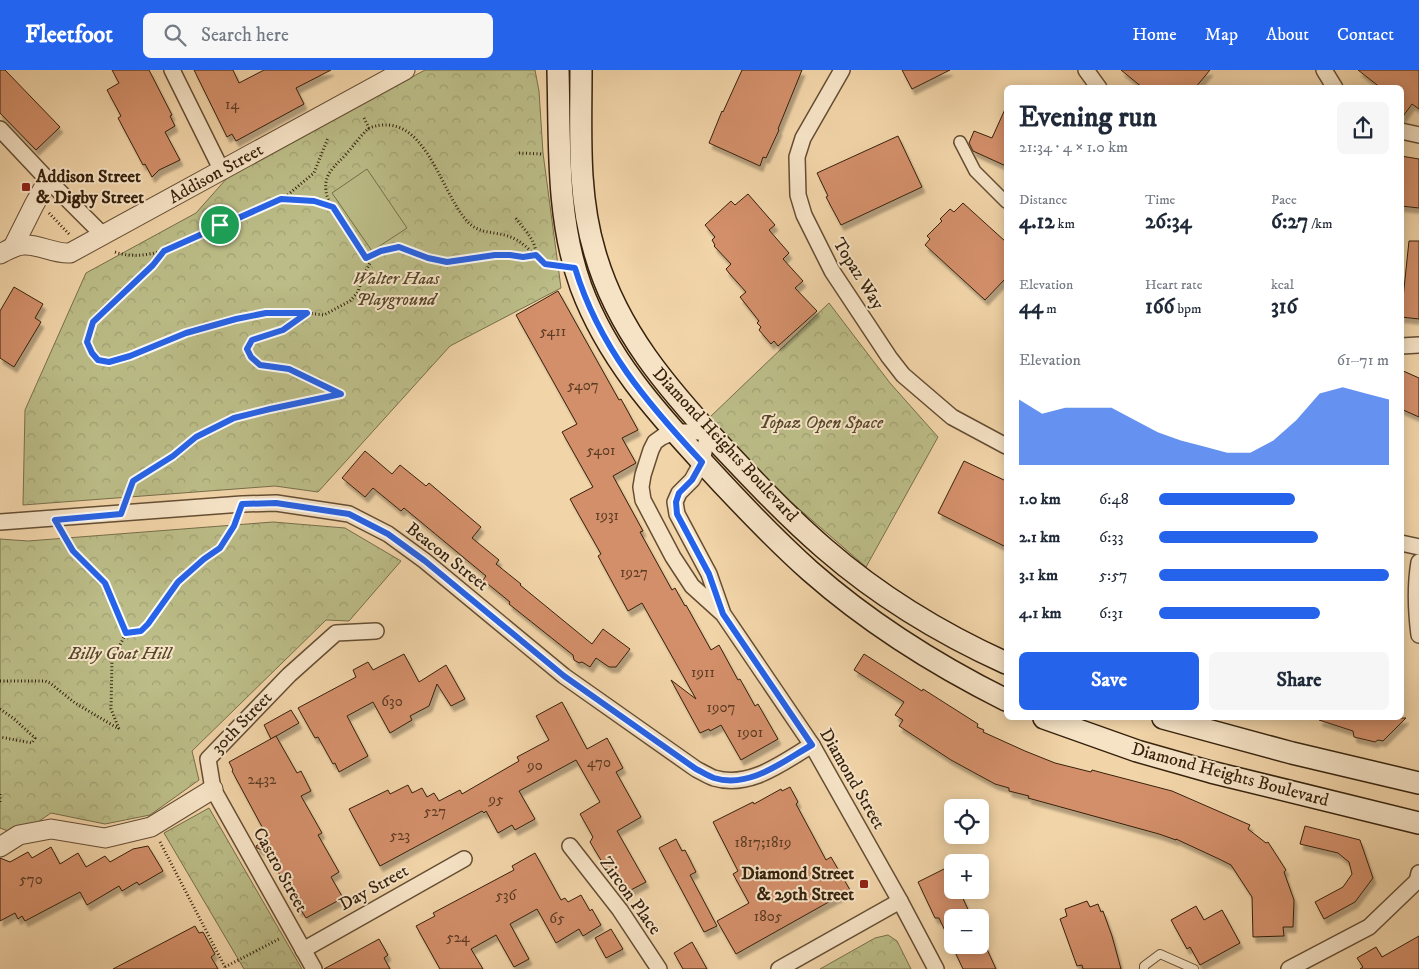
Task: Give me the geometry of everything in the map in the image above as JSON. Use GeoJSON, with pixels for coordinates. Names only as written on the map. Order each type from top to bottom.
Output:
{"type":"FeatureCollection","features":[{"type":"Feature","properties":{"kind":"main road","name":"Diamond Heights Boulevard"},"geometry":{"type":"LineString","coordinates":[[558,70],[562,200],[566,233],[575,268],[591,311],[616,357],[648,403],[702,462],[784,546],[837,594],[869,618],[934,661],[1004,699]]}},
{"type":"Feature","properties":{"kind":"main road","name":"Diamond Heights Boulevard"},"geometry":{"type":"LineString","coordinates":[[581,70],[584,198],[588,228],[602,276],[625,326],[641,352],[669,389],[773,501],[840,561],[884,593],[950,635],[1004,662]]}},
{"type":"Feature","properties":{"kind":"main road","name":"Diamond Heights Boulevard"},"geometry":{"type":"LineString","coordinates":[[1050,720],[1128,748],[1211,772],[1419,823]]}},
{"type":"Feature","properties":{"kind":"main road"},"geometry":{"type":"LineString","coordinates":[[1170,720],[1292,753],[1419,783]]}},
{"type":"Feature","properties":{"kind":"street"},"geometry":{"type":"LineString","coordinates":[[172,70],[222,171]]}},
{"type":"Feature","properties":{"kind":"street","name":"Addison Street"},"geometry":{"type":"LineString","coordinates":[[6,251],[25,244],[60,254],[70,254],[405,70]]}},
{"type":"Feature","properties":{"kind":"street","name":"Topaz Way"},"geometry":{"type":"LineString","coordinates":[[842,70],[803,138],[797,157],[798,195],[804,215],[832,271],[903,375],[952,417],[1004,445]]}},
{"type":"Feature","properties":{"kind":"street"},"geometry":{"type":"LineString","coordinates":[[1086,70],[1097,85]]}},
{"type":"Feature","properties":{"kind":"street"},"geometry":{"type":"LineString","coordinates":[[1324,70],[1334,85]]}},
{"type":"Feature","properties":{"kind":"street"},"geometry":{"type":"LineString","coordinates":[[0,129],[103,235]]}},
{"type":"Feature","properties":{"kind":"street"},"geometry":{"type":"LineString","coordinates":[[1404,132],[1419,135]]}},
{"type":"Feature","properties":{"kind":"street"},"geometry":{"type":"LineString","coordinates":[[960,142],[975,171],[1004,200]]}},
{"type":"Feature","properties":{"kind":"street"},"geometry":{"type":"LineString","coordinates":[[6,251],[48,180]]}},
{"type":"Feature","properties":{"kind":"street"},"geometry":{"type":"LineString","coordinates":[[1404,346],[1419,345]]}},
{"type":"Feature","properties":{"kind":"street"},"geometry":{"type":"LineString","coordinates":[[674,432],[708,432]]}},
{"type":"Feature","properties":{"kind":"street","name":"Diamond Street"},"geometry":{"type":"LineString","coordinates":[[674,432],[655,442],[651,450],[641,487],[643,500],[673,557],[692,586],[723,614],[812,745],[936,969]]}},
{"type":"Feature","properties":{"kind":"street","name":"Diamond Street"},"geometry":{"type":"LineString","coordinates":[[708,432],[702,462],[692,480],[679,493],[676,502],[677,514],[709,574],[723,614]]}},
{"type":"Feature","properties":{"kind":"street","name":"Beacon Street"},"geometry":{"type":"LineString","coordinates":[[0,522],[55,520],[242,504],[276,503],[349,514],[388,534],[425,561],[564,676],[696,769],[713,778],[728,781],[746,780],[762,774],[812,745]]}},
{"type":"Feature","properties":{"kind":"street"},"geometry":{"type":"LineString","coordinates":[[1404,544],[1419,547]]}},
{"type":"Feature","properties":{"kind":"street"},"geometry":{"type":"LineString","coordinates":[[1419,562],[1417,603],[1419,635]]}},
{"type":"Feature","properties":{"kind":"street","name":"30th Street"},"geometry":{"type":"LineString","coordinates":[[213,789],[208,759],[289,675],[336,633],[376,632]]}},
{"type":"Feature","properties":{"kind":"street"},"geometry":{"type":"LineString","coordinates":[[0,832],[19,835],[51,829],[105,838],[151,827],[213,789]]}},
{"type":"Feature","properties":{"kind":"street","name":"Castro Street"},"geometry":{"type":"LineString","coordinates":[[213,789],[314,969]]}},
{"type":"Feature","properties":{"kind":"street"},"geometry":{"type":"LineString","coordinates":[[0,847],[19,835]]}},
{"type":"Feature","properties":{"kind":"street","name":"Zircon Place"},"geometry":{"type":"LineString","coordinates":[[570,846],[620,910],[659,969]]}},
{"type":"Feature","properties":{"kind":"street","name":"Day Street"},"geometry":{"type":"LineString","coordinates":[[303,950],[464,859]]}},
{"type":"Feature","properties":{"kind":"street"},"geometry":{"type":"LineString","coordinates":[[1289,969],[1369,927],[1417,881],[1419,873]]}},
{"type":"Feature","properties":{"kind":"street"},"geometry":{"type":"LineString","coordinates":[[779,969],[900,901]]}},
{"type":"Feature","properties":{"kind":"lane"},"geometry":{"type":"LineString","coordinates":[[1144,969],[1144,966],[1160,954],[1194,969]]}},
{"type":"Feature","properties":{"kind":"path"},"geometry":{"type":"LineString","coordinates":[[364,118],[369,128]]}},
{"type":"Feature","properties":{"kind":"path"},"geometry":{"type":"LineString","coordinates":[[164,251],[153,265],[93,322],[87,342],[98,360],[109,362],[130,356],[186,333],[236,319],[266,313],[324,315],[350,301],[358,292],[370,264],[333,207],[325,189],[328,175],[333,167],[345,156],[361,136],[369,128],[386,124],[397,125],[410,133],[428,153],[452,199],[466,220],[475,229],[514,238],[528,247],[545,264],[575,268]]}},
{"type":"Feature","properties":{"kind":"path"},"geometry":{"type":"LineString","coordinates":[[114,252],[128,256],[146,256],[164,251],[281,199],[314,173],[328,138]]}},
{"type":"Feature","properties":{"kind":"path"},"geometry":{"type":"LineString","coordinates":[[281,199],[314,201],[333,207]]}},
{"type":"Feature","properties":{"kind":"path"},"geometry":{"type":"LineString","coordinates":[[43,209],[48,211],[71,236]]}},
{"type":"Feature","properties":{"kind":"path"},"geometry":{"type":"LineString","coordinates":[[515,217],[536,246],[536,255]]}},
{"type":"Feature","properties":{"kind":"path"},"geometry":{"type":"LineString","coordinates":[[366,258],[381,251],[399,247],[428,258],[447,262],[495,255],[523,257],[536,255]]}},
{"type":"Feature","properties":{"kind":"path"},"geometry":{"type":"LineString","coordinates":[[121,514],[133,481],[173,456],[196,437],[234,418],[341,394],[289,369],[260,365],[251,357],[247,349],[252,340],[283,330],[307,313]]}},
{"type":"Feature","properties":{"kind":"path"},"geometry":{"type":"LineString","coordinates":[[126,633],[141,631],[178,582],[204,559],[220,548],[234,526],[242,504]]}},
{"type":"Feature","properties":{"kind":"path"},"geometry":{"type":"LineString","coordinates":[[0,681],[50,683],[75,703],[119,729],[112,709],[112,661],[126,633],[105,583],[73,551],[55,520]]}},
{"type":"Feature","properties":{"kind":"path"},"geometry":{"type":"LineString","coordinates":[[0,709],[35,738],[32,743],[0,737]]}},
{"type":"Feature","properties":{"kind":"path"},"geometry":{"type":"LineString","coordinates":[[0,794],[0,804]]}},
{"type":"Feature","properties":{"kind":"path"},"geometry":{"type":"LineString","coordinates":[[158,839],[225,968],[293,932]]}},
{"type":"Feature","properties":{"kind":"green space","name":"Walter Haas Playground"},"geometry":{"type":"Polygon","coordinates":[[[425,70],[535,70],[539,91],[543,153],[561,288],[450,346],[318,492],[275,486],[23,505],[25,410],[86,273],[196,213],[228,177],[425,70]]]}},
{"type":"Feature","properties":{"kind":"green space"},"geometry":{"type":"Polygon","coordinates":[[[367,169],[407,228],[372,251],[332,193],[367,169]]]}},
{"type":"Feature","properties":{"kind":"green space","name":"Topaz Open Space"},"geometry":{"type":"Polygon","coordinates":[[[829,303],[890,383],[938,437],[866,567],[760,475],[710,417],[829,303]]]}},
{"type":"Feature","properties":{"kind":"green space","name":"Billy Goat Hill"},"geometry":{"type":"Polygon","coordinates":[[[273,522],[345,528],[401,561],[349,621],[326,620],[192,751],[199,780],[150,815],[105,824],[51,813],[19,835],[0,828],[0,539],[28,541],[273,522]]]}},
{"type":"Feature","properties":{"kind":"green space"},"geometry":{"type":"Polygon","coordinates":[[[209,808],[302,969],[244,969],[164,833],[209,808]]]}},
{"type":"Feature","properties":{"kind":"green space"},"geometry":{"type":"Polygon","coordinates":[[[888,935],[897,941],[911,969],[820,969],[875,938],[888,935]]]}},
{"type":"Feature","properties":{"kind":"building"},"geometry":{"type":"Polygon","coordinates":[[[0,70],[5,70],[60,127],[36,150],[0,113],[0,70]]]}},
{"type":"Feature","properties":{"kind":"building"},"geometry":{"type":"Polygon","coordinates":[[[112,70],[149,70],[172,115],[170,116],[175,126],[165,132],[180,160],[159,170],[152,177],[145,164],[143,165],[118,118],[121,116],[107,90],[119,83],[112,70]]]}},
{"type":"Feature","properties":{"kind":"building"},"geometry":{"type":"Polygon","coordinates":[[[194,70],[233,70],[239,83],[264,70],[331,70],[296,88],[304,104],[236,141],[232,134],[227,137],[194,70]]]}},
{"type":"Feature","properties":{"kind":"building"},"geometry":{"type":"Polygon","coordinates":[[[742,70],[802,70],[779,130],[766,158],[763,157],[760,166],[709,143],[742,70]]]}},
{"type":"Feature","properties":{"kind":"building"},"geometry":{"type":"Polygon","coordinates":[[[902,70],[950,70],[912,89],[902,70]]]}},
{"type":"Feature","properties":{"kind":"building"},"geometry":{"type":"Polygon","coordinates":[[[1121,70],[1210,70],[1198,85],[1139,85],[1121,70]]]}},
{"type":"Feature","properties":{"kind":"building"},"geometry":{"type":"Polygon","coordinates":[[[1358,70],[1419,70],[1419,109],[1412,104],[1404,115],[1404,85],[1377,85],[1358,70]]]}},
{"type":"Feature","properties":{"kind":"building"},"geometry":{"type":"Polygon","coordinates":[[[1004,111],[1004,165],[973,151],[969,143],[974,131],[992,138],[1004,111]]]}},
{"type":"Feature","properties":{"kind":"building"},"geometry":{"type":"Polygon","coordinates":[[[898,136],[922,187],[841,225],[826,197],[828,196],[817,173],[898,136]]]}},
{"type":"Feature","properties":{"kind":"building"},"geometry":{"type":"Polygon","coordinates":[[[1404,156],[1419,159],[1419,208],[1404,206],[1404,156]]]}},
{"type":"Feature","properties":{"kind":"building"},"geometry":{"type":"Polygon","coordinates":[[[748,194],[775,225],[769,230],[789,253],[783,259],[803,281],[795,288],[817,311],[778,346],[774,341],[771,344],[759,330],[761,327],[757,323],[759,321],[740,297],[746,292],[726,269],[731,264],[714,246],[712,240],[715,237],[705,225],[731,201],[735,205],[748,194]]]}},
{"type":"Feature","properties":{"kind":"building"},"geometry":{"type":"Polygon","coordinates":[[[963,203],[1004,240],[1004,280],[985,300],[925,245],[930,239],[927,236],[942,221],[940,219],[950,209],[954,212],[963,203]]]}},
{"type":"Feature","properties":{"kind":"building"},"geometry":{"type":"Polygon","coordinates":[[[1409,241],[1419,241],[1419,319],[1404,317],[1404,288],[1409,241]]]}},
{"type":"Feature","properties":{"kind":"building"},"geometry":{"type":"Polygon","coordinates":[[[14,287],[43,304],[35,318],[41,322],[14,367],[0,358],[0,311],[14,287]]]}},
{"type":"Feature","properties":{"kind":"building"},"geometry":{"type":"Polygon","coordinates":[[[558,291],[619,400],[621,399],[638,430],[622,438],[636,463],[613,476],[643,531],[640,532],[672,590],[675,588],[711,650],[719,645],[738,680],[740,679],[755,706],[758,704],[778,739],[741,760],[721,725],[710,731],[709,729],[700,733],[671,680],[696,699],[642,603],[628,611],[598,556],[601,554],[570,499],[593,487],[562,432],[577,424],[516,315],[558,291]]]}},
{"type":"Feature","properties":{"kind":"building"},"geometry":{"type":"Polygon","coordinates":[[[1404,371],[1419,378],[1419,417],[1404,410],[1404,371]]]}},
{"type":"Feature","properties":{"kind":"building"},"geometry":{"type":"Polygon","coordinates":[[[365,451],[392,474],[400,465],[426,486],[429,483],[481,527],[472,538],[499,560],[496,564],[592,644],[603,629],[630,649],[616,667],[609,667],[596,658],[590,667],[574,660],[573,655],[509,604],[510,602],[483,580],[486,576],[404,508],[401,511],[373,488],[365,497],[342,478],[365,451]]]}},
{"type":"Feature","properties":{"kind":"building"},"geometry":{"type":"Polygon","coordinates":[[[964,461],[1004,480],[1004,546],[938,513],[964,461]]]}},
{"type":"Feature","properties":{"kind":"building"},"geometry":{"type":"Polygon","coordinates":[[[404,654],[419,682],[446,665],[465,699],[451,706],[437,684],[429,706],[410,716],[412,720],[390,733],[373,702],[347,716],[368,756],[339,772],[318,737],[315,738],[298,708],[356,677],[353,670],[368,662],[373,670],[404,654]]]}},
{"type":"Feature","properties":{"kind":"building"},"geometry":{"type":"Polygon","coordinates":[[[864,654],[978,724],[977,727],[984,730],[983,732],[1025,751],[1055,763],[1091,772],[1092,770],[1172,791],[1250,825],[1248,829],[1266,843],[1268,842],[1286,870],[1284,872],[1294,900],[1293,927],[1283,927],[1284,936],[1253,937],[1252,897],[1231,865],[1219,859],[1176,839],[1009,791],[1009,788],[995,784],[951,760],[899,726],[903,720],[895,715],[904,702],[854,670],[864,654]]]}},
{"type":"Feature","properties":{"kind":"building"},"geometry":{"type":"Polygon","coordinates":[[[562,702],[587,749],[607,738],[623,768],[616,772],[641,817],[617,831],[646,882],[627,892],[614,869],[610,872],[609,869],[607,870],[590,842],[593,837],[580,814],[600,802],[576,760],[519,791],[535,819],[515,830],[512,825],[498,833],[486,811],[484,813],[482,811],[380,866],[349,809],[388,790],[390,794],[408,785],[412,793],[422,788],[427,797],[434,793],[439,801],[460,790],[462,794],[519,761],[517,757],[549,740],[536,716],[562,702]]]}},
{"type":"Feature","properties":{"kind":"building"},"geometry":{"type":"Polygon","coordinates":[[[291,710],[299,723],[271,739],[264,725],[291,710]]]}},
{"type":"Feature","properties":{"kind":"building"},"geometry":{"type":"Polygon","coordinates":[[[1319,720],[1404,720],[1383,741],[1378,740],[1375,742],[1354,737],[1353,731],[1319,720]]]}},
{"type":"Feature","properties":{"kind":"building"},"geometry":{"type":"Polygon","coordinates":[[[276,736],[297,773],[301,771],[311,791],[301,796],[322,833],[318,835],[339,872],[331,877],[343,898],[306,918],[301,910],[299,911],[267,852],[256,846],[268,838],[229,762],[276,736]]]}},
{"type":"Feature","properties":{"kind":"building"},"geometry":{"type":"Polygon","coordinates":[[[790,787],[798,802],[796,804],[826,860],[831,857],[850,890],[736,954],[717,921],[749,903],[733,874],[738,871],[713,822],[753,802],[754,804],[781,789],[782,791],[790,787]]]}},
{"type":"Feature","properties":{"kind":"building"},"geometry":{"type":"Polygon","coordinates":[[[1305,826],[1360,840],[1373,878],[1355,902],[1324,919],[1315,902],[1343,887],[1352,874],[1349,862],[1338,853],[1300,844],[1305,826]]]}},
{"type":"Feature","properties":{"kind":"building"},"geometry":{"type":"Polygon","coordinates":[[[676,839],[682,851],[685,850],[696,872],[690,875],[717,926],[704,932],[659,848],[676,839]]]}},
{"type":"Feature","properties":{"kind":"building"},"geometry":{"type":"Polygon","coordinates":[[[148,846],[163,871],[139,885],[137,882],[122,891],[119,886],[87,905],[80,892],[25,921],[22,916],[18,919],[15,913],[0,921],[0,858],[10,862],[28,852],[32,858],[51,847],[60,864],[78,853],[86,867],[105,856],[110,862],[133,849],[148,846]]]}},
{"type":"Feature","properties":{"kind":"building"},"geometry":{"type":"Polygon","coordinates":[[[535,853],[561,900],[565,898],[568,902],[581,895],[601,925],[583,936],[579,929],[556,943],[537,909],[510,924],[529,959],[514,967],[496,935],[471,949],[483,969],[440,969],[416,926],[435,916],[433,913],[514,870],[512,866],[535,853]]]}},
{"type":"Feature","properties":{"kind":"building"},"geometry":{"type":"Polygon","coordinates":[[[944,869],[944,899],[963,899],[968,909],[944,909],[944,929],[939,918],[935,918],[918,882],[944,869]]]}},
{"type":"Feature","properties":{"kind":"building"},"geometry":{"type":"Polygon","coordinates":[[[1087,901],[1090,907],[1098,904],[1101,912],[1103,911],[1121,969],[1083,969],[1082,965],[1077,966],[1060,919],[1067,916],[1065,909],[1087,901]]]}},
{"type":"Feature","properties":{"kind":"building"},"geometry":{"type":"Polygon","coordinates":[[[1196,906],[1204,920],[1222,910],[1240,943],[1200,965],[1190,947],[1187,949],[1171,920],[1196,906]]]}},
{"type":"Feature","properties":{"kind":"building"},"geometry":{"type":"Polygon","coordinates":[[[195,926],[199,933],[203,932],[215,954],[211,957],[218,969],[113,969],[195,926]]]}},
{"type":"Feature","properties":{"kind":"building"},"geometry":{"type":"Polygon","coordinates":[[[611,929],[623,949],[606,958],[595,938],[611,929]]]}},
{"type":"Feature","properties":{"kind":"building"},"geometry":{"type":"Polygon","coordinates":[[[1419,936],[1419,969],[1360,969],[1363,967],[1357,958],[1376,947],[1382,957],[1419,936]]]}},
{"type":"Feature","properties":{"kind":"building"},"geometry":{"type":"Polygon","coordinates":[[[379,939],[388,955],[384,958],[390,969],[324,969],[379,939]]]}},
{"type":"Feature","properties":{"kind":"building"},"geometry":{"type":"Polygon","coordinates":[[[692,942],[707,969],[683,969],[674,953],[692,942]]]}},
{"type":"Feature","properties":{"kind":"building"},"geometry":{"type":"Polygon","coordinates":[[[956,954],[989,954],[996,969],[963,969],[956,954]]]}},
{"type":"Feature","properties":{"kind":"place","name":"Addison Street & Digby Street"},"geometry":{"type":"Point","coordinates":[26,187]}},
{"type":"Feature","properties":{"kind":"place","name":"Diamond Street & 29th Street"},"geometry":{"type":"Point","coordinates":[864,884]}},
{"type":"Feature","properties":{"kind":"route"},"geometry":{"type":"LineString","coordinates":[[281,199],[314,201],[333,207],[366,258],[381,251],[399,247],[428,258],[447,262],[495,255],[523,257],[536,255],[545,264],[575,268],[591,311],[603,336],[631,380],[648,403],[702,462],[692,480],[679,493],[676,502],[677,514],[709,574],[723,614],[812,745],[762,774],[746,780],[728,781],[713,778],[696,769],[564,676],[425,561],[388,534],[349,514],[276,503],[242,504],[234,526],[220,548],[190,570],[178,582],[141,631],[126,633],[105,583],[73,551],[55,520],[121,514],[133,481],[173,456],[196,437],[234,418],[341,394],[289,369],[260,365],[251,357],[247,349],[252,340],[257,337],[283,330],[307,313],[266,313],[215,324],[109,362],[98,360],[92,353],[87,342],[89,331],[93,322],[105,309],[153,265],[164,251],[220,225],[281,199]]}}]}
